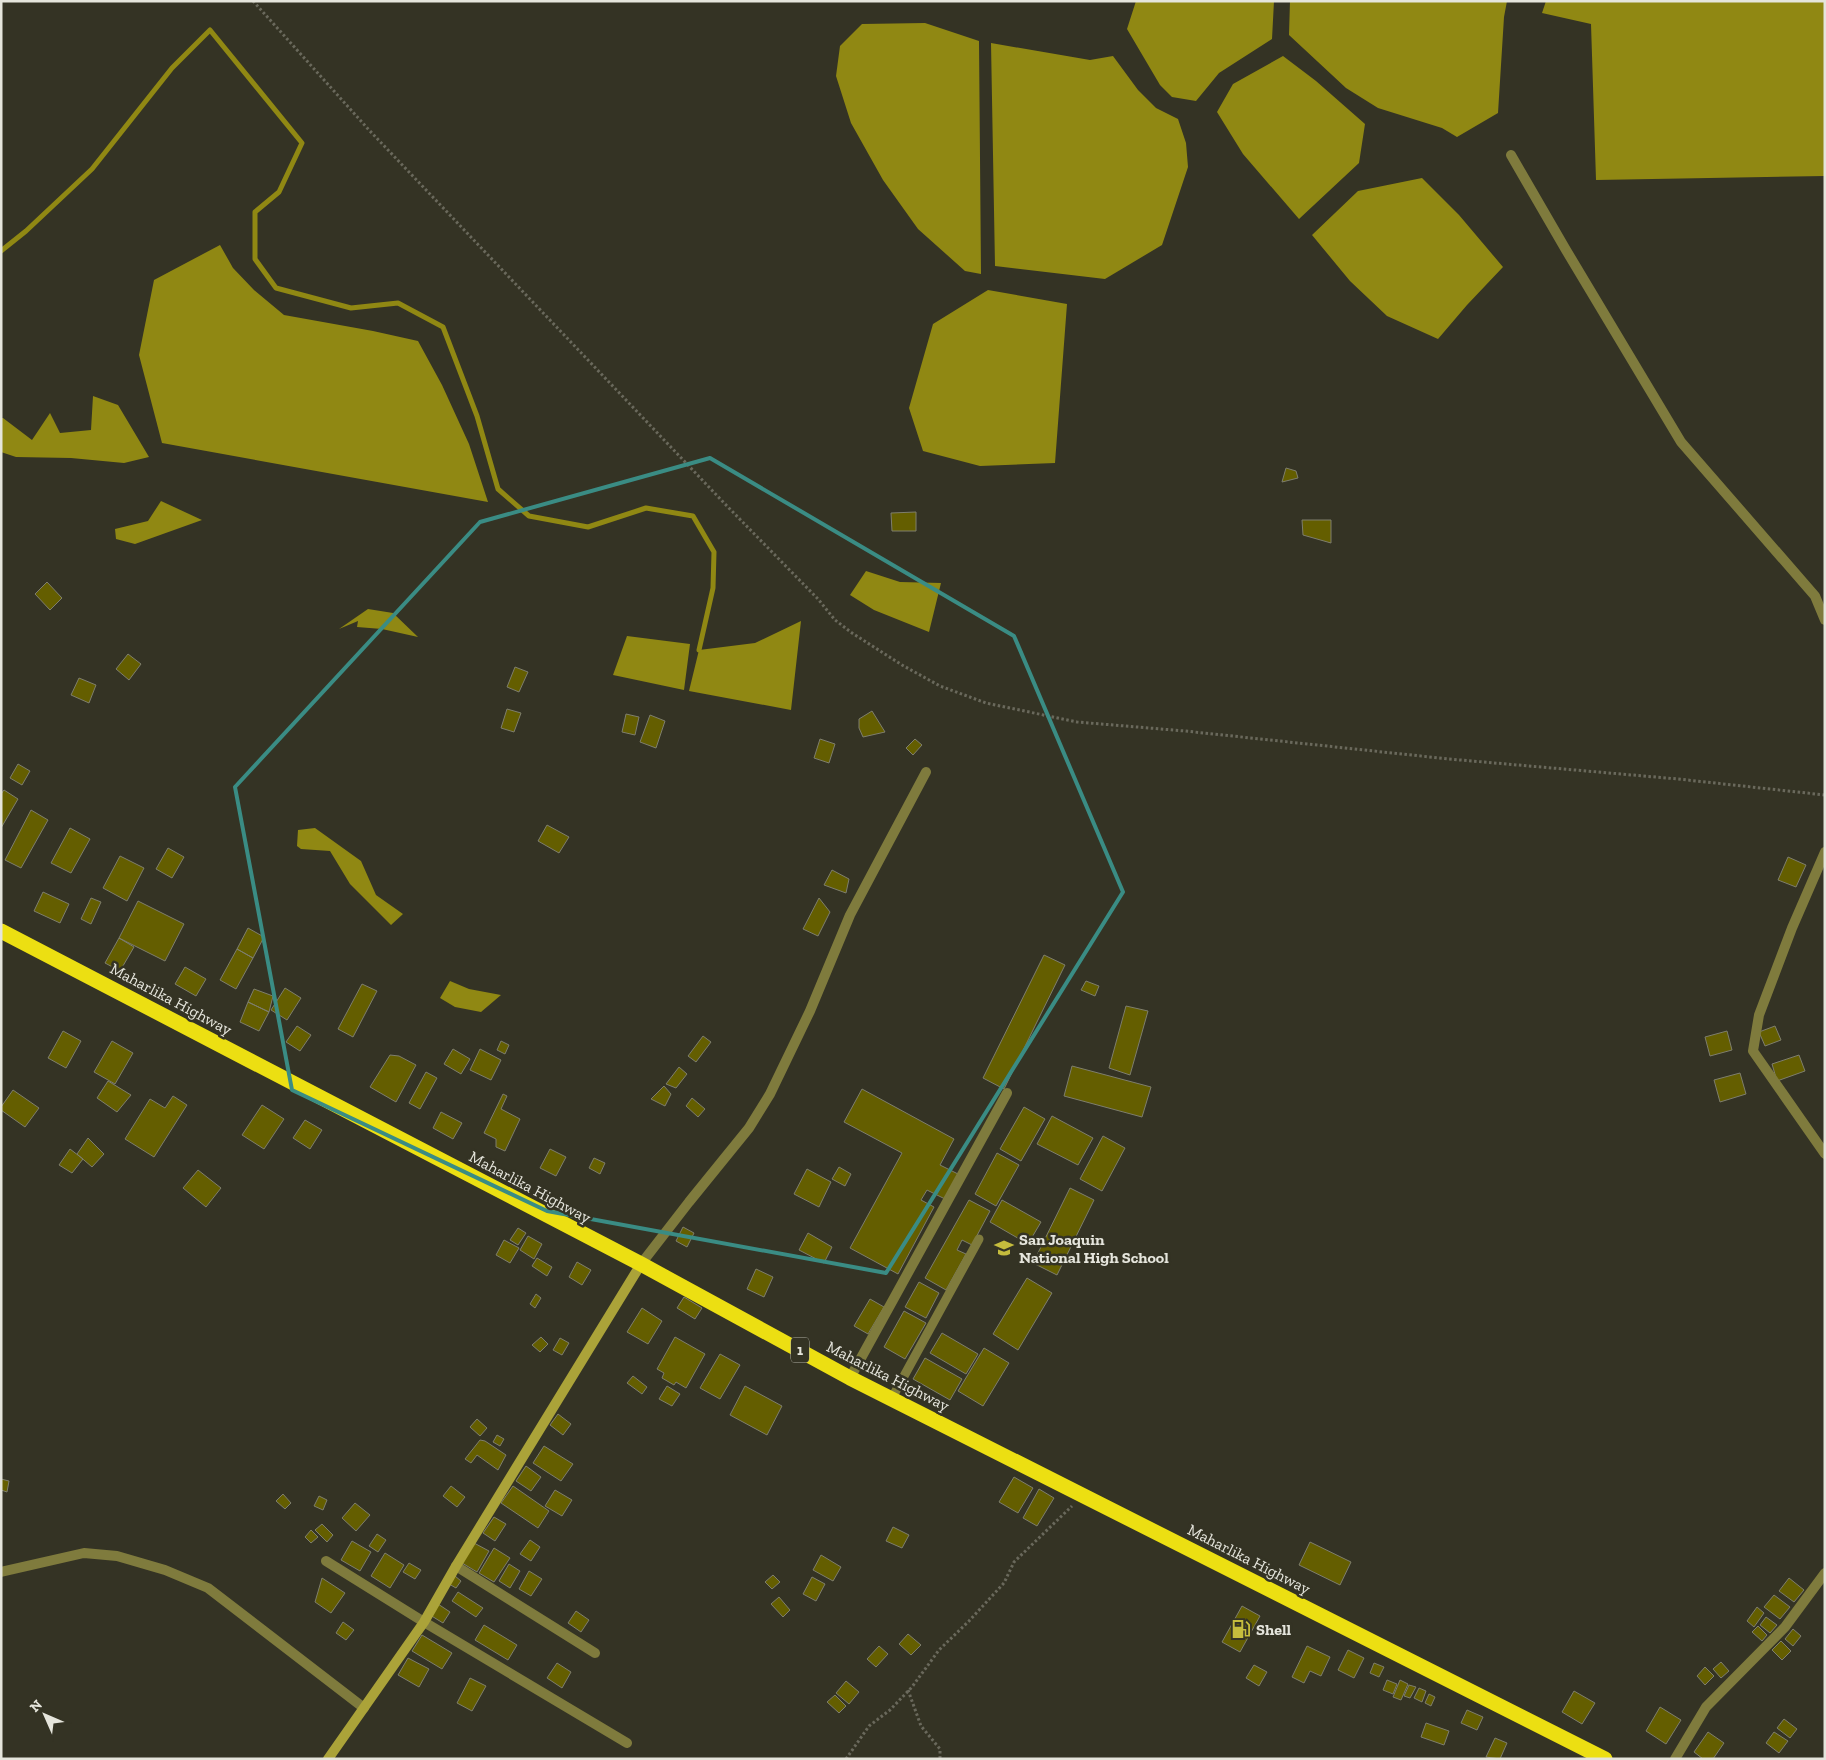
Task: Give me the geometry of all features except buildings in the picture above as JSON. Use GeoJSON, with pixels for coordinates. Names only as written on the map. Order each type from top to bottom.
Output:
{"type":"FeatureCollection","features":[{"type":"Feature","properties":{"kind":"highway","name":"Maharlika Highway"},"geometry":{"type":"LineString","coordinates":[[1,930],[641,1264],[850,1378],[1605,1759]]}},
{"type":"Feature","properties":{"kind":"street"},"geometry":{"type":"LineString","coordinates":[[1511,155],[1681,442],[1815,596],[1825,620]]}},
{"type":"Feature","properties":{"kind":"street"},"geometry":{"type":"LineString","coordinates":[[328,1759],[424,1622],[456,1566],[641,1264],[749,1128],[770,1094],[810,1011],[850,915],[926,772]]}},
{"type":"Feature","properties":{"kind":"street"},"geometry":{"type":"LineString","coordinates":[[1825,852],[1792,928],[1759,1015],[1753,1051],[1825,1154]]}},
{"type":"Feature","properties":{"kind":"street"},"geometry":{"type":"LineString","coordinates":[[850,1378],[1007,1093]]}},
{"type":"Feature","properties":{"kind":"street"},"geometry":{"type":"LineString","coordinates":[[1,1572],[84,1553],[117,1556],[165,1570],[208,1588],[364,1708]]}},
{"type":"Feature","properties":{"kind":"street"},"geometry":{"type":"LineString","coordinates":[[326,1561],[627,1743]]}},
{"type":"Feature","properties":{"kind":"street"},"geometry":{"type":"LineString","coordinates":[[456,1566],[595,1653]]}},
{"type":"Feature","properties":{"kind":"street"},"geometry":{"type":"LineString","coordinates":[[1675,1759],[1706,1707],[1785,1627],[1825,1573]]}},
{"type":"Feature","properties":{"kind":"lane"},"geometry":{"type":"LineString","coordinates":[[892,1398],[979,1239]]}},
{"type":"Feature","properties":{"kind":"path"},"geometry":{"type":"LineString","coordinates":[[253,1],[369,130],[818,599],[835,620],[902,665],[940,686],[986,703],[1077,722],[1184,731],[1449,759],[1678,779],[1825,795]]}},
{"type":"Feature","properties":{"kind":"path"},"geometry":{"type":"LineString","coordinates":[[846,1759],[869,1726],[890,1710],[939,1650],[1004,1583],[1014,1562],[1084,1495]]}},
{"type":"Feature","properties":{"kind":"path"},"geometry":{"type":"LineString","coordinates":[[908,1690],[921,1726],[940,1750],[940,1759]]}},
{"type":"Feature","properties":{"kind":"highlighted area"},"geometry":{"type":"Polygon","coordinates":[[[710,458],[1014,636],[1123,892],[886,1273],[547,1211],[292,1090],[235,787],[480,522],[710,458]]]}},
{"type":"Feature","properties":{"kind":"shaded area"},"geometry":{"type":"Polygon","coordinates":[[[1136,1],[1274,1],[1272,39],[1219,73],[1196,101],[1172,97],[1160,85],[1127,29],[1136,1]]]}},
{"type":"Feature","properties":{"kind":"shaded area"},"geometry":{"type":"Polygon","coordinates":[[[1290,1],[1507,1],[1504,17],[1498,113],[1457,137],[1442,128],[1378,108],[1346,88],[1289,35],[1290,1]]]}},
{"type":"Feature","properties":{"kind":"shaded area"},"geometry":{"type":"Polygon","coordinates":[[[1546,1],[1825,1],[1825,176],[1596,180],[1591,24],[1542,13],[1546,1]]]}},
{"type":"Feature","properties":{"kind":"shaded area"},"geometry":{"type":"Polygon","coordinates":[[[925,23],[979,41],[981,274],[965,271],[918,229],[883,180],[851,123],[836,76],[840,46],[862,24],[925,23]]]}},
{"type":"Feature","properties":{"kind":"shaded area"},"geometry":{"type":"Polygon","coordinates":[[[991,43],[1090,60],[1113,56],[1138,90],[1156,108],[1178,119],[1186,143],[1188,167],[1162,245],[1105,279],[995,266],[991,43]]]}},
{"type":"Feature","properties":{"kind":"shaded area"},"geometry":{"type":"Polygon","coordinates":[[[1283,56],[1316,81],[1365,124],[1359,163],[1299,219],[1243,154],[1217,112],[1233,84],[1283,56]]]}},
{"type":"Feature","properties":{"kind":"shaded area"},"geometry":{"type":"Polygon","coordinates":[[[1422,178],[1459,215],[1503,267],[1438,339],[1387,316],[1350,281],[1312,235],[1358,191],[1422,178]]]}},
{"type":"Feature","properties":{"kind":"shaded area"},"geometry":{"type":"Polygon","coordinates":[[[220,245],[233,268],[254,290],[284,315],[418,341],[442,385],[469,444],[488,502],[162,443],[139,355],[154,280],[220,245]]]}},
{"type":"Feature","properties":{"kind":"shaded area"},"geometry":{"type":"Polygon","coordinates":[[[988,290],[1067,304],[1055,463],[980,466],[923,451],[909,408],[933,324],[988,290]]]}},
{"type":"Feature","properties":{"kind":"shaded area"},"geometry":{"type":"Polygon","coordinates":[[[93,396],[118,405],[149,457],[124,463],[71,458],[16,457],[1,452],[1,418],[32,440],[50,413],[60,433],[91,430],[93,396]]]}},
{"type":"Feature","properties":{"kind":"shaded area"},"geometry":{"type":"Polygon","coordinates":[[[161,501],[202,520],[135,544],[116,539],[115,529],[148,521],[161,501]]]}},
{"type":"Feature","properties":{"kind":"shaded area"},"geometry":{"type":"Polygon","coordinates":[[[866,571],[900,582],[941,583],[929,632],[874,610],[850,595],[866,571]]]}},
{"type":"Feature","properties":{"kind":"shaded area"},"geometry":{"type":"Polygon","coordinates":[[[368,609],[393,613],[418,637],[382,629],[357,627],[358,621],[339,629],[368,609]]]}},
{"type":"Feature","properties":{"kind":"shaded area"},"geometry":{"type":"Polygon","coordinates":[[[801,621],[791,710],[689,691],[699,650],[755,643],[801,621]]]}},
{"type":"Feature","properties":{"kind":"shaded area"},"geometry":{"type":"Polygon","coordinates":[[[627,636],[690,644],[684,690],[613,675],[627,636]]]}},
{"type":"Feature","properties":{"kind":"shaded area"},"geometry":{"type":"Polygon","coordinates":[[[315,828],[361,861],[376,895],[403,914],[391,925],[350,884],[330,851],[301,849],[297,846],[298,830],[315,828]]]}},
{"type":"Feature","properties":{"kind":"shaded area"},"geometry":{"type":"Polygon","coordinates":[[[450,981],[469,989],[501,995],[481,1012],[455,1007],[440,998],[450,981]]]}},
{"type":"Feature","properties":{"kind":"waterway"},"geometry":{"type":"LineString","coordinates":[[1,251],[26,231],[92,169],[172,68],[210,30],[302,143],[279,192],[255,212],[255,259],[276,288],[351,308],[398,303],[443,327],[477,416],[498,489],[529,516],[588,527],[646,508],[693,516],[714,552],[713,588],[699,650]]}},
{"type":"Feature","properties":{"kind":"place","name":"San Joaquin National High School"},"geometry":{"type":"Point","coordinates":[1004,1248]}},
{"type":"Feature","properties":{"kind":"place","name":"Shell"},"geometry":{"type":"Point","coordinates":[1241,1629]}}]}
